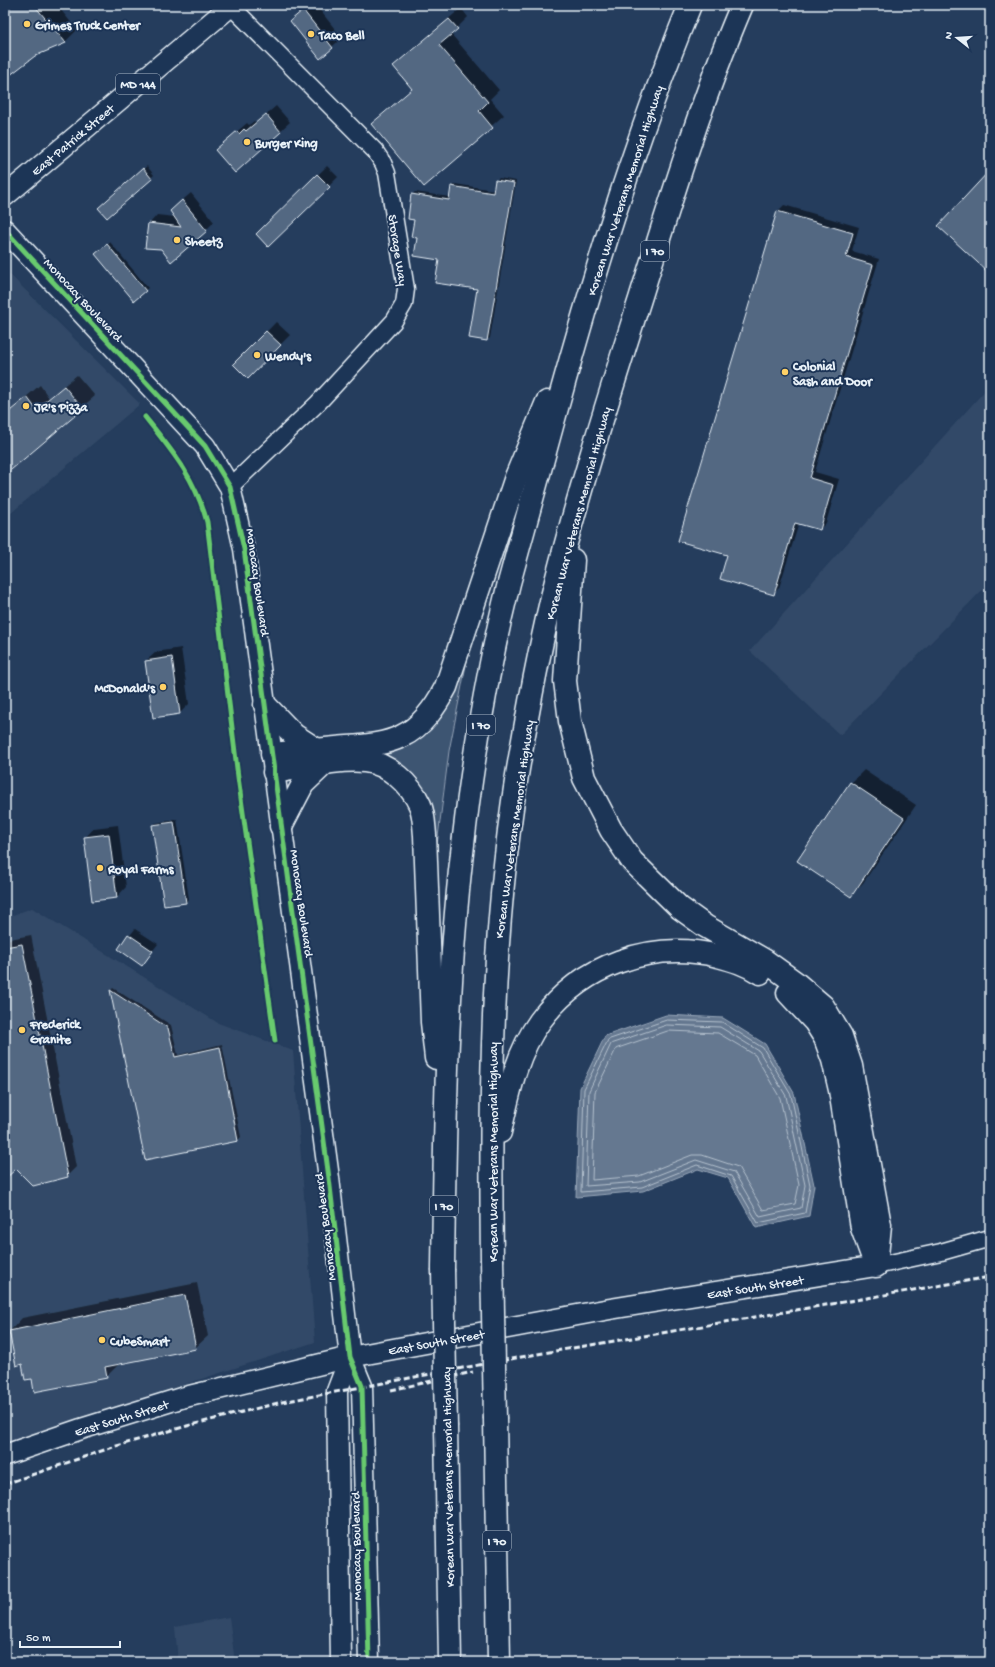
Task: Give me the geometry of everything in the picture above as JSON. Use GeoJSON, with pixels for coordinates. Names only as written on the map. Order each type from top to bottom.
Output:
{"type":"FeatureCollection","features":[{"type":"Feature","properties":{"kind":"highway","name":"Korean War Veterans Memorial Highway"},"geometry":{"type":"LineString","coordinates":[[450,1662],[443,1269],[448,1026],[453,948],[462,852],[473,770],[489,677],[509,586],[582,318],[658,87],[690,5]]}},
{"type":"Feature","properties":{"kind":"highway","name":"Korean War Veterans Memorial Highway"},"geometry":{"type":"LineString","coordinates":[[499,1662],[491,1176],[492,1027],[497,948],[506,858],[517,778],[533,685],[552,597],[579,500],[611,391],[688,147],[742,5]]}},
{"type":"Feature","properties":{"kind":"highway"},"geometry":{"type":"LineString","coordinates":[[273,763],[320,757],[388,741],[403,736],[429,715],[438,702],[455,661],[516,477],[582,318]]}},
{"type":"Feature","properties":{"kind":"highway"},"geometry":{"type":"LineString","coordinates":[[579,500],[568,615],[564,681],[570,721],[584,778],[611,830],[632,861],[680,908],[705,926],[764,960],[796,983],[823,1006],[841,1036],[851,1066],[880,1225],[876,1266]]}},
{"type":"Feature","properties":{"kind":"highway"},"geometry":{"type":"LineString","coordinates":[[265,705],[294,736],[320,757],[367,761],[385,768],[399,777],[411,790],[421,806],[425,835],[432,1022],[445,1143]]}},
{"type":"Feature","properties":{"kind":"highway"},"geometry":{"type":"LineString","coordinates":[[281,826],[303,784],[320,757]]}},
{"type":"Feature","properties":{"kind":"highway"},"geometry":{"type":"LineString","coordinates":[[491,1176],[511,1082],[518,1060],[540,1021],[565,992],[594,973],[626,959],[665,951],[709,954],[736,960],[755,969],[771,980],[800,1005],[815,1022],[825,1038],[833,1060],[840,1090],[862,1228],[876,1266]]}},
{"type":"Feature","properties":{"kind":"main road","name":"East Patrick Street"},"geometry":{"type":"LineString","coordinates":[[5,196],[232,5]]}},
{"type":"Feature","properties":{"kind":"main road","name":"Monocacy Boulevard"},"geometry":{"type":"LineString","coordinates":[[5,230],[189,427],[205,446],[230,487],[244,549],[328,1170],[350,1357],[362,1386],[369,1662]]}},
{"type":"Feature","properties":{"kind":"main road","name":"East South Street"},"geometry":{"type":"LineString","coordinates":[[5,1455],[81,1429],[181,1398],[350,1357],[602,1311],[876,1266]]}},
{"type":"Feature","properties":{"kind":"main road","name":"Monocacy Boulevard"},"geometry":{"type":"LineString","coordinates":[[341,1662],[337,1391],[350,1357]]}},
{"type":"Feature","properties":{"kind":"street","name":"Storage Way"},"geometry":{"type":"LineString","coordinates":[[230,487],[318,403],[394,321],[404,304],[406,289],[387,173],[383,163],[375,151],[232,5]]}},
{"type":"Feature","properties":{"kind":"street"},"geometry":{"type":"LineString","coordinates":[[876,1266],[942,1252],[990,1238]]}},
{"type":"Feature","properties":{"kind":"shaded area"},"geometry":{"type":"Polygon","coordinates":[[[5,270],[140,404],[5,518],[5,270]]]}},
{"type":"Feature","properties":{"kind":"shaded area"},"geometry":{"type":"Polygon","coordinates":[[[990,385],[990,582],[840,735],[750,651],[990,385]]]}},
{"type":"Feature","properties":{"kind":"shaded area"},"geometry":{"type":"Polygon","coordinates":[[[473,630],[449,751],[433,876],[433,834],[376,754],[399,745],[473,630]]]}},
{"type":"Feature","properties":{"kind":"shaded area"},"geometry":{"type":"Polygon","coordinates":[[[32,908],[218,1023],[293,1051],[315,1342],[5,1443],[5,918],[32,908]]]}},
{"type":"Feature","properties":{"kind":"shaded area"},"geometry":{"type":"Polygon","coordinates":[[[229,1617],[235,1662],[178,1662],[175,1627],[229,1617]]]}},
{"type":"Feature","properties":{"kind":"water"},"geometry":{"type":"Polygon","coordinates":[[[666,1015],[723,1018],[765,1044],[794,1093],[814,1185],[809,1216],[756,1228],[728,1178],[698,1169],[643,1191],[576,1197],[580,1088],[605,1036],[666,1015]]]}},
{"type":"Feature","properties":{"kind":"building","name":"Grimes Truck Center"},"geometry":{"type":"Polygon","coordinates":[[[5,5],[34,5],[66,43],[35,56],[5,79],[5,5]]]}},
{"type":"Feature","properties":{"kind":"building","name":"Taco Bell"},"geometry":{"type":"Polygon","coordinates":[[[303,10],[333,48],[320,59],[290,21],[303,10]]]}},
{"type":"Feature","properties":{"kind":"building"},"geometry":{"type":"Polygon","coordinates":[[[449,19],[458,29],[439,45],[488,102],[479,111],[493,128],[424,187],[371,124],[412,89],[393,66],[449,19]]]}},
{"type":"Feature","properties":{"kind":"building","name":"Burger King"},"geometry":{"type":"Polygon","coordinates":[[[266,114],[281,132],[235,173],[215,150],[237,131],[239,134],[244,129],[246,131],[266,114]]]}},
{"type":"Feature","properties":{"kind":"building"},"geometry":{"type":"Polygon","coordinates":[[[143,168],[152,179],[107,218],[98,208],[143,168]]]}},
{"type":"Feature","properties":{"kind":"building"},"geometry":{"type":"Polygon","coordinates":[[[990,170],[990,274],[938,226],[990,170]]]}},
{"type":"Feature","properties":{"kind":"building"},"geometry":{"type":"Polygon","coordinates":[[[317,174],[330,187],[268,247],[256,234],[317,174]]]}},
{"type":"Feature","properties":{"kind":"building"},"geometry":{"type":"Polygon","coordinates":[[[495,180],[514,183],[487,341],[469,338],[477,289],[435,283],[439,260],[414,256],[417,238],[411,237],[414,220],[408,219],[411,194],[449,200],[451,186],[493,193],[495,180]]]}},
{"type":"Feature","properties":{"kind":"building","name":"Sheetz"},"geometry":{"type":"Polygon","coordinates":[[[182,200],[207,231],[171,262],[161,249],[145,248],[148,223],[181,227],[170,211],[182,200]]]}},
{"type":"Feature","properties":{"kind":"building","name":"Colonial Sash and Door"},"geometry":{"type":"Polygon","coordinates":[[[777,211],[853,233],[846,257],[873,265],[810,478],[833,485],[820,530],[795,523],[774,595],[720,579],[727,555],[678,541],[777,211]]]}},
{"type":"Feature","properties":{"kind":"building"},"geometry":{"type":"Polygon","coordinates":[[[107,244],[146,291],[134,301],[95,254],[107,244]]]}},
{"type":"Feature","properties":{"kind":"building","name":"Wendy's"},"geometry":{"type":"Polygon","coordinates":[[[266,331],[281,345],[248,379],[233,364],[266,331]]]}},
{"type":"Feature","properties":{"kind":"building"},"geometry":{"type":"Polygon","coordinates":[[[64,386],[83,409],[5,475],[5,415],[27,397],[36,409],[64,386]]]}},
{"type":"Feature","properties":{"kind":"building","name":"McDonald's"},"geometry":{"type":"Polygon","coordinates":[[[172,657],[180,714],[153,718],[145,661],[172,657]]]}},
{"type":"Feature","properties":{"kind":"building"},"geometry":{"type":"Polygon","coordinates":[[[850,782],[904,818],[851,897],[797,861],[850,782]]]}},
{"type":"Feature","properties":{"kind":"building","name":"Royal Farms"},"geometry":{"type":"Polygon","coordinates":[[[174,822],[186,903],[164,906],[152,825],[174,822]]]}},
{"type":"Feature","properties":{"kind":"building","name":"Royal Farms"},"geometry":{"type":"Polygon","coordinates":[[[109,834],[117,898],[92,901],[84,837],[109,834]]]}},
{"type":"Feature","properties":{"kind":"building"},"geometry":{"type":"Polygon","coordinates":[[[128,934],[153,951],[142,966],[118,949],[128,934]]]}},
{"type":"Feature","properties":{"kind":"building","name":"Frederick Granite"},"geometry":{"type":"Polygon","coordinates":[[[22,944],[68,1177],[33,1186],[16,1169],[5,1179],[5,1141],[10,1140],[5,1113],[5,947],[22,944]]]}},
{"type":"Feature","properties":{"kind":"building"},"geometry":{"type":"Polygon","coordinates":[[[110,990],[168,1028],[175,1057],[220,1047],[238,1141],[145,1160],[110,990]]]}},
{"type":"Feature","properties":{"kind":"building","name":"CubeSmart"},"geometry":{"type":"Polygon","coordinates":[[[185,1295],[196,1349],[105,1367],[107,1378],[34,1392],[32,1379],[25,1380],[22,1364],[16,1366],[9,1331],[185,1295]]]}},
{"type":"Feature","properties":{"kind":"railway"},"geometry":{"type":"LineString","coordinates":[[5,1484],[113,1447],[187,1426],[282,1402],[532,1355],[990,1277]]}},
{"type":"Feature","properties":{"kind":"railway"},"geometry":{"type":"LineString","coordinates":[[391,1390],[473,1372]]}},
{"type":"Feature","properties":{"kind":"cycle path"},"geometry":{"type":"LineString","coordinates":[[5,230],[205,446],[230,487],[244,549],[329,1178],[350,1357],[362,1386],[369,1662]]}},
{"type":"Feature","properties":{"kind":"cycle path"},"geometry":{"type":"LineString","coordinates":[[145,417],[182,466],[196,492],[207,522],[238,777],[275,1041]]}},
{"type":"Feature","properties":{"kind":"place","name":"Grimes Truck Center"},"geometry":{"type":"Point","coordinates":[27,24]}},
{"type":"Feature","properties":{"kind":"place","name":"Taco Bell"},"geometry":{"type":"Point","coordinates":[311,34]}},
{"type":"Feature","properties":{"kind":"place","name":"Burger King"},"geometry":{"type":"Point","coordinates":[247,142]}},
{"type":"Feature","properties":{"kind":"place","name":"Sheetz"},"geometry":{"type":"Point","coordinates":[177,240]}},
{"type":"Feature","properties":{"kind":"place","name":"Wendy's"},"geometry":{"type":"Point","coordinates":[257,355]}},
{"type":"Feature","properties":{"kind":"place","name":"Colonial Sash and Door"},"geometry":{"type":"Point","coordinates":[785,372]}},
{"type":"Feature","properties":{"kind":"place","name":"JR's Pizza"},"geometry":{"type":"Point","coordinates":[26,406]}},
{"type":"Feature","properties":{"kind":"place","name":"McDonald's"},"geometry":{"type":"Point","coordinates":[163,687]}},
{"type":"Feature","properties":{"kind":"place","name":"Royal Farms"},"geometry":{"type":"Point","coordinates":[100,868]}},
{"type":"Feature","properties":{"kind":"place","name":"Frederick Granite"},"geometry":{"type":"Point","coordinates":[22,1030]}},
{"type":"Feature","properties":{"kind":"place","name":"CubeSmart"},"geometry":{"type":"Point","coordinates":[102,1340]}}]}
